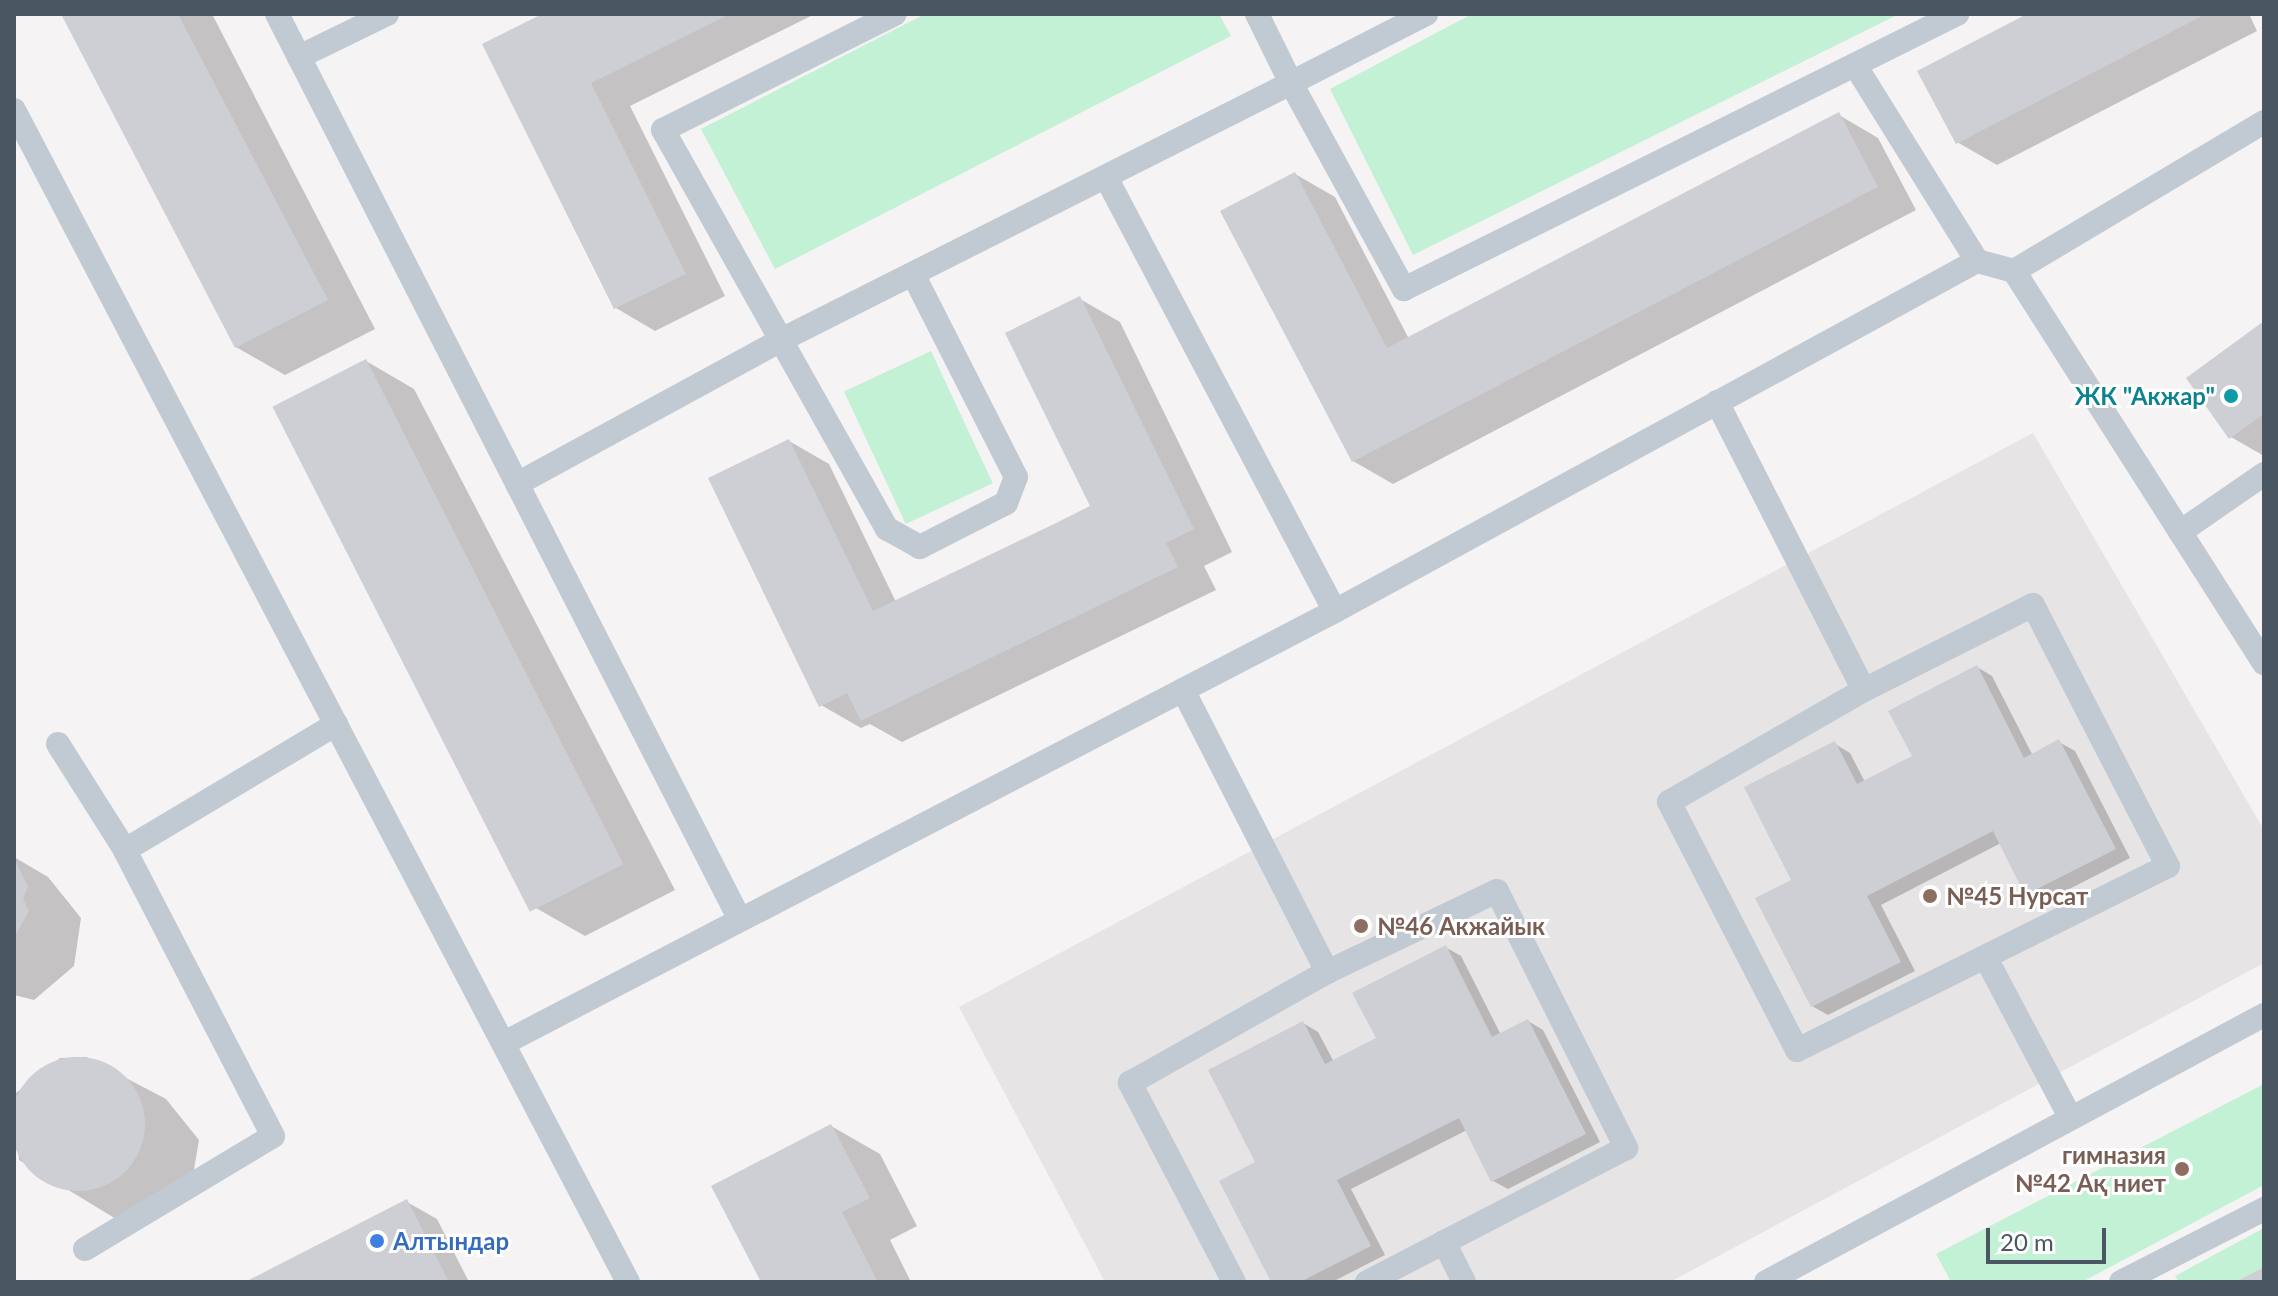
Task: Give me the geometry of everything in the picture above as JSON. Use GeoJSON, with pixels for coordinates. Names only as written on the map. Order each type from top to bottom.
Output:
{"type":"FeatureCollection","features":[{"type":"Feature","properties":{"kind":"lane"},"geometry":{"type":"LineString","coordinates":[[277,14],[740,920]]}},
{"type":"Feature","properties":{"kind":"lane"},"geometry":{"type":"LineString","coordinates":[[299,57],[387,14]]}},
{"type":"Feature","properties":{"kind":"lane"},"geometry":{"type":"LineString","coordinates":[[895,14],[663,130],[887,529],[908,544],[938,544],[1006,503],[1016,477],[915,278]]}},
{"type":"Feature","properties":{"kind":"lane"},"geometry":{"type":"LineString","coordinates":[[1257,14],[1291,83],[1404,289],[1957,14]]}},
{"type":"Feature","properties":{"kind":"lane"},"geometry":{"type":"LineString","coordinates":[[517,484],[781,340],[915,278],[1108,181],[1426,14]]}},
{"type":"Feature","properties":{"kind":"lane"},"geometry":{"type":"LineString","coordinates":[[1855,65],[1977,261],[2014,271],[2264,663]]}},
{"type":"Feature","properties":{"kind":"lane"},"geometry":{"type":"LineString","coordinates":[[14,110],[628,1282]]}},
{"type":"Feature","properties":{"kind":"lane"},"geometry":{"type":"LineString","coordinates":[[2014,271],[2264,122]]}},
{"type":"Feature","properties":{"kind":"lane"},"geometry":{"type":"LineString","coordinates":[[1108,181],[1335,611]]}},
{"type":"Feature","properties":{"kind":"lane"},"geometry":{"type":"LineString","coordinates":[[504,1043],[1335,611],[1977,261]]}},
{"type":"Feature","properties":{"kind":"lane"},"geometry":{"type":"LineString","coordinates":[[1717,402],[1864,690]]}},
{"type":"Feature","properties":{"kind":"lane"},"geometry":{"type":"LineString","coordinates":[[2180,532],[2264,474]]}},
{"type":"Feature","properties":{"kind":"lane"},"geometry":{"type":"LineString","coordinates":[[2033,605],[2168,866],[1988,962],[1797,1050],[1669,802],[1864,690],[2033,605]]}},
{"type":"Feature","properties":{"kind":"lane"},"geometry":{"type":"LineString","coordinates":[[1183,690],[1327,972]]}},
{"type":"Feature","properties":{"kind":"lane"},"geometry":{"type":"LineString","coordinates":[[125,850],[336,724]]}},
{"type":"Feature","properties":{"kind":"lane"},"geometry":{"type":"LineString","coordinates":[[58,744],[125,850],[273,1136],[85,1249]]}},
{"type":"Feature","properties":{"kind":"lane"},"geometry":{"type":"LineString","coordinates":[[1234,1282],[1130,1083],[1327,972],[1497,891],[1626,1148],[1367,1282]]}},
{"type":"Feature","properties":{"kind":"lane"},"geometry":{"type":"LineString","coordinates":[[1988,962],[2070,1117]]}},
{"type":"Feature","properties":{"kind":"lane"},"geometry":{"type":"LineString","coordinates":[[1766,1282],[2264,1015]]}},
{"type":"Feature","properties":{"kind":"lane"},"geometry":{"type":"LineString","coordinates":[[2121,1282],[2264,1209]]}},
{"type":"Feature","properties":{"kind":"lane"},"geometry":{"type":"LineString","coordinates":[[1444,1242],[1464,1282]]}},
{"type":"Feature","properties":{"kind":"shaded area"},"geometry":{"type":"Polygon","coordinates":[[[2033,433],[2264,830],[2264,963],[1670,1282],[1105,1282],[959,1007],[2033,433]]]}},
{"type":"Feature","properties":{"kind":"green space"},"geometry":{"type":"Polygon","coordinates":[[[925,14],[1219,14],[1231,36],[775,269],[701,129],[925,14]]]}},
{"type":"Feature","properties":{"kind":"green space"},"geometry":{"type":"Polygon","coordinates":[[[1472,14],[1899,14],[1413,255],[1330,89],[1472,14]]]}},
{"type":"Feature","properties":{"kind":"green space"},"geometry":{"type":"Polygon","coordinates":[[[931,351],[993,483],[906,524],[844,392],[931,351]]]}},
{"type":"Feature","properties":{"kind":"green space","name":"гимназия №42 Ақ ниет"},"geometry":{"type":"Polygon","coordinates":[[[2264,1084],[2264,1185],[2082,1282],[1951,1282],[1936,1254],[2264,1084]]]}},
{"type":"Feature","properties":{"kind":"green space"},"geometry":{"type":"Polygon","coordinates":[[[2264,1228],[2264,1267],[2235,1282],[2179,1282],[2175,1276],[2264,1228]]]}},
{"type":"Feature","properties":{"kind":"building"},"geometry":{"type":"Polygon","coordinates":[[[61,14],[178,14],[328,300],[235,348],[61,14]]]}},
{"type":"Feature","properties":{"kind":"building"},"geometry":{"type":"Polygon","coordinates":[[[542,14],[730,14],[591,83],[686,274],[614,309],[482,44],[542,14]]]}},
{"type":"Feature","properties":{"kind":"building"},"geometry":{"type":"Polygon","coordinates":[[[2027,14],[2206,14],[1956,144],[1917,71],[2027,14]]]}},
{"type":"Feature","properties":{"kind":"building"},"geometry":{"type":"Polygon","coordinates":[[[1839,112],[1878,187],[1352,462],[1220,211],[1295,172],[1387,348],[1839,112]]]}},
{"type":"Feature","properties":{"kind":"building"},"geometry":{"type":"Polygon","coordinates":[[[1080,296],[1194,529],[1166,543],[1178,567],[861,721],[847,693],[819,707],[708,478],[789,439],[873,611],[1052,525],[1090,506],[1005,333],[1080,296]]]}},
{"type":"Feature","properties":{"kind":"building","name":"ЖК \"Акжар\""},"geometry":{"type":"Polygon","coordinates":[[[2264,321],[2264,414],[2229,439],[2186,378],[2264,321]]]}},
{"type":"Feature","properties":{"kind":"building"},"geometry":{"type":"Polygon","coordinates":[[[366,359],[623,864],[530,912],[272,407],[366,359]]]}},
{"type":"Feature","properties":{"kind":"building"},"geometry":{"type":"Polygon","coordinates":[[[1977,665],[2024,758],[2059,739],[2116,849],[2025,895],[1993,831],[1867,896],[1901,962],[1811,1007],[1755,898],[1791,880],[1744,787],[1835,741],[1857,784],[1912,756],[1888,711],[1977,665]]]}},
{"type":"Feature","properties":{"kind":"building"},"geometry":{"type":"Polygon","coordinates":[[[14,859],[28,886],[23,899],[29,911],[14,938],[14,859]]]}},
{"type":"Feature","properties":{"kind":"building"},"geometry":{"type":"Polygon","coordinates":[[[1446,945],[1492,1037],[1528,1019],[1586,1134],[1491,1182],[1459,1118],[1337,1180],[1371,1246],[1300,1282],[1271,1282],[1219,1181],[1255,1162],[1208,1070],[1303,1021],[1325,1064],[1376,1038],[1352,993],[1446,945]]]}},
{"type":"Feature","properties":{"kind":"building"},"geometry":{"type":"Polygon","coordinates":[[[78,1057],[103,1062],[125,1077],[140,1099],[145,1124],[140,1149],[125,1171],[103,1186],[78,1191],[53,1186],[31,1171],[16,1149],[11,1124],[16,1099],[31,1077],[53,1062],[78,1057]]]}},
{"type":"Feature","properties":{"kind":"building"},"geometry":{"type":"Polygon","coordinates":[[[831,1124],[870,1198],[842,1212],[878,1282],[761,1282],[711,1186],[831,1124]]]}},
{"type":"Feature","properties":{"kind":"building","name":"Алтындар"},"geometry":{"type":"Polygon","coordinates":[[[407,1199],[449,1282],[245,1282],[407,1199]]]}},
{"type":"Feature","properties":{"kind":"building"},"geometry":{"type":"Polygon","coordinates":[[[2264,1267],[2264,1282],[2235,1282],[2264,1267]]]}},
{"type":"Feature","properties":{"kind":"place","name":"ЖК \"Акжар\""},"geometry":{"type":"Point","coordinates":[2231,396]}},
{"type":"Feature","properties":{"kind":"place","name":"№45 Нурсат"},"geometry":{"type":"Point","coordinates":[1930,896]}},
{"type":"Feature","properties":{"kind":"place","name":"№46 Акжайык"},"geometry":{"type":"Point","coordinates":[1361,926]}},
{"type":"Feature","properties":{"kind":"place","name":"гимназия №42 Ақ ниет"},"geometry":{"type":"Point","coordinates":[2182,1169]}},
{"type":"Feature","properties":{"kind":"place","name":"Алтындар"},"geometry":{"type":"Point","coordinates":[377,1241]}}]}
